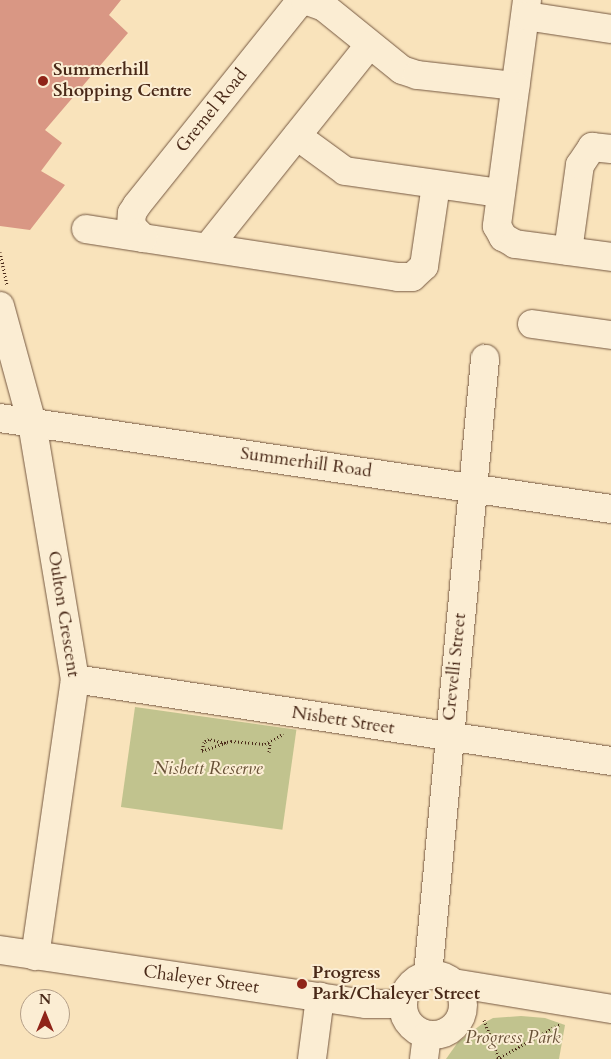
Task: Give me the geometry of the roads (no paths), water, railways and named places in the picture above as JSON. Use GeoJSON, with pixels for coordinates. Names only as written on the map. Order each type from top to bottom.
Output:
{"type":"FeatureCollection","features":[{"type":"Feature","properties":{"kind":"street","name":"Gremel Road"},"geometry":{"type":"LineString","coordinates":[[143,238],[131,226],[132,213],[137,205],[297,5],[305,0],[315,1],[402,70],[417,75],[515,86]]}},
{"type":"Feature","properties":{"kind":"street"},"geometry":{"type":"LineString","coordinates":[[611,29],[527,8],[497,226],[503,237],[515,244],[611,258]]}},
{"type":"Feature","properties":{"kind":"street"},"geometry":{"type":"LineString","coordinates":[[208,246],[369,45]]}},
{"type":"Feature","properties":{"kind":"street"},"geometry":{"type":"LineString","coordinates":[[297,136],[345,171],[500,194]]}},
{"type":"Feature","properties":{"kind":"street"},"geometry":{"type":"LineString","coordinates":[[568,251],[580,165],[592,147],[611,148]]}},
{"type":"Feature","properties":{"kind":"street"},"geometry":{"type":"LineString","coordinates":[[86,229],[208,246],[398,277],[412,276],[424,266],[436,185]]}},
{"type":"Feature","properties":{"kind":"street","name":"Oulton Crescent"},"geometry":{"type":"LineString","coordinates":[[4,297],[32,423],[75,679],[35,956]]}},
{"type":"Feature","properties":{"kind":"street"},"geometry":{"type":"LineString","coordinates":[[532,324],[611,334]]}},
{"type":"Feature","properties":{"kind":"street","name":"Crevelli Street"},"geometry":{"type":"LineString","coordinates":[[440,979],[448,737],[485,359]]}},
{"type":"Feature","properties":{"kind":"street","name":"Summerhill Road"},"geometry":{"type":"LineString","coordinates":[[0,418],[611,509]]}},
{"type":"Feature","properties":{"kind":"street","name":"Nisbett Street"},"geometry":{"type":"LineString","coordinates":[[75,679],[611,762]]}},
{"type":"Feature","properties":{"kind":"street","name":"Chaleyer Street"},"geometry":{"type":"LineString","coordinates":[[0,950],[366,1004],[403,1004]]}},
{"type":"Feature","properties":{"kind":"street"},"geometry":{"type":"LineString","coordinates":[[440,979],[459,991],[474,1014]]}},
{"type":"Feature","properties":{"kind":"street"},"geometry":{"type":"LineString","coordinates":[[527,995],[474,1014],[425,1047],[417,1031],[405,1015],[403,1004],[411,985],[440,979],[611,1009]]}},
{"type":"Feature","properties":{"kind":"street"},"geometry":{"type":"LineString","coordinates":[[312,1059],[320,997]]}},
{"type":"Feature","properties":{"kind":"place","name":"Summerhill Shopping Centre"},"geometry":{"type":"Point","coordinates":[43,81]}},
{"type":"Feature","properties":{"kind":"place","name":"Progress Park/Chaleyer Street"},"geometry":{"type":"Point","coordinates":[302,984]}},
{"type":"Feature","properties":{"kind":"park label","name":"Nisbett Reserve"},"geometry":{"type":"Point","coordinates":[208,769]}},
{"type":"Feature","properties":{"kind":"park label","name":"Progress Park"},"geometry":{"type":"Point","coordinates":[513,1038]}}]}
